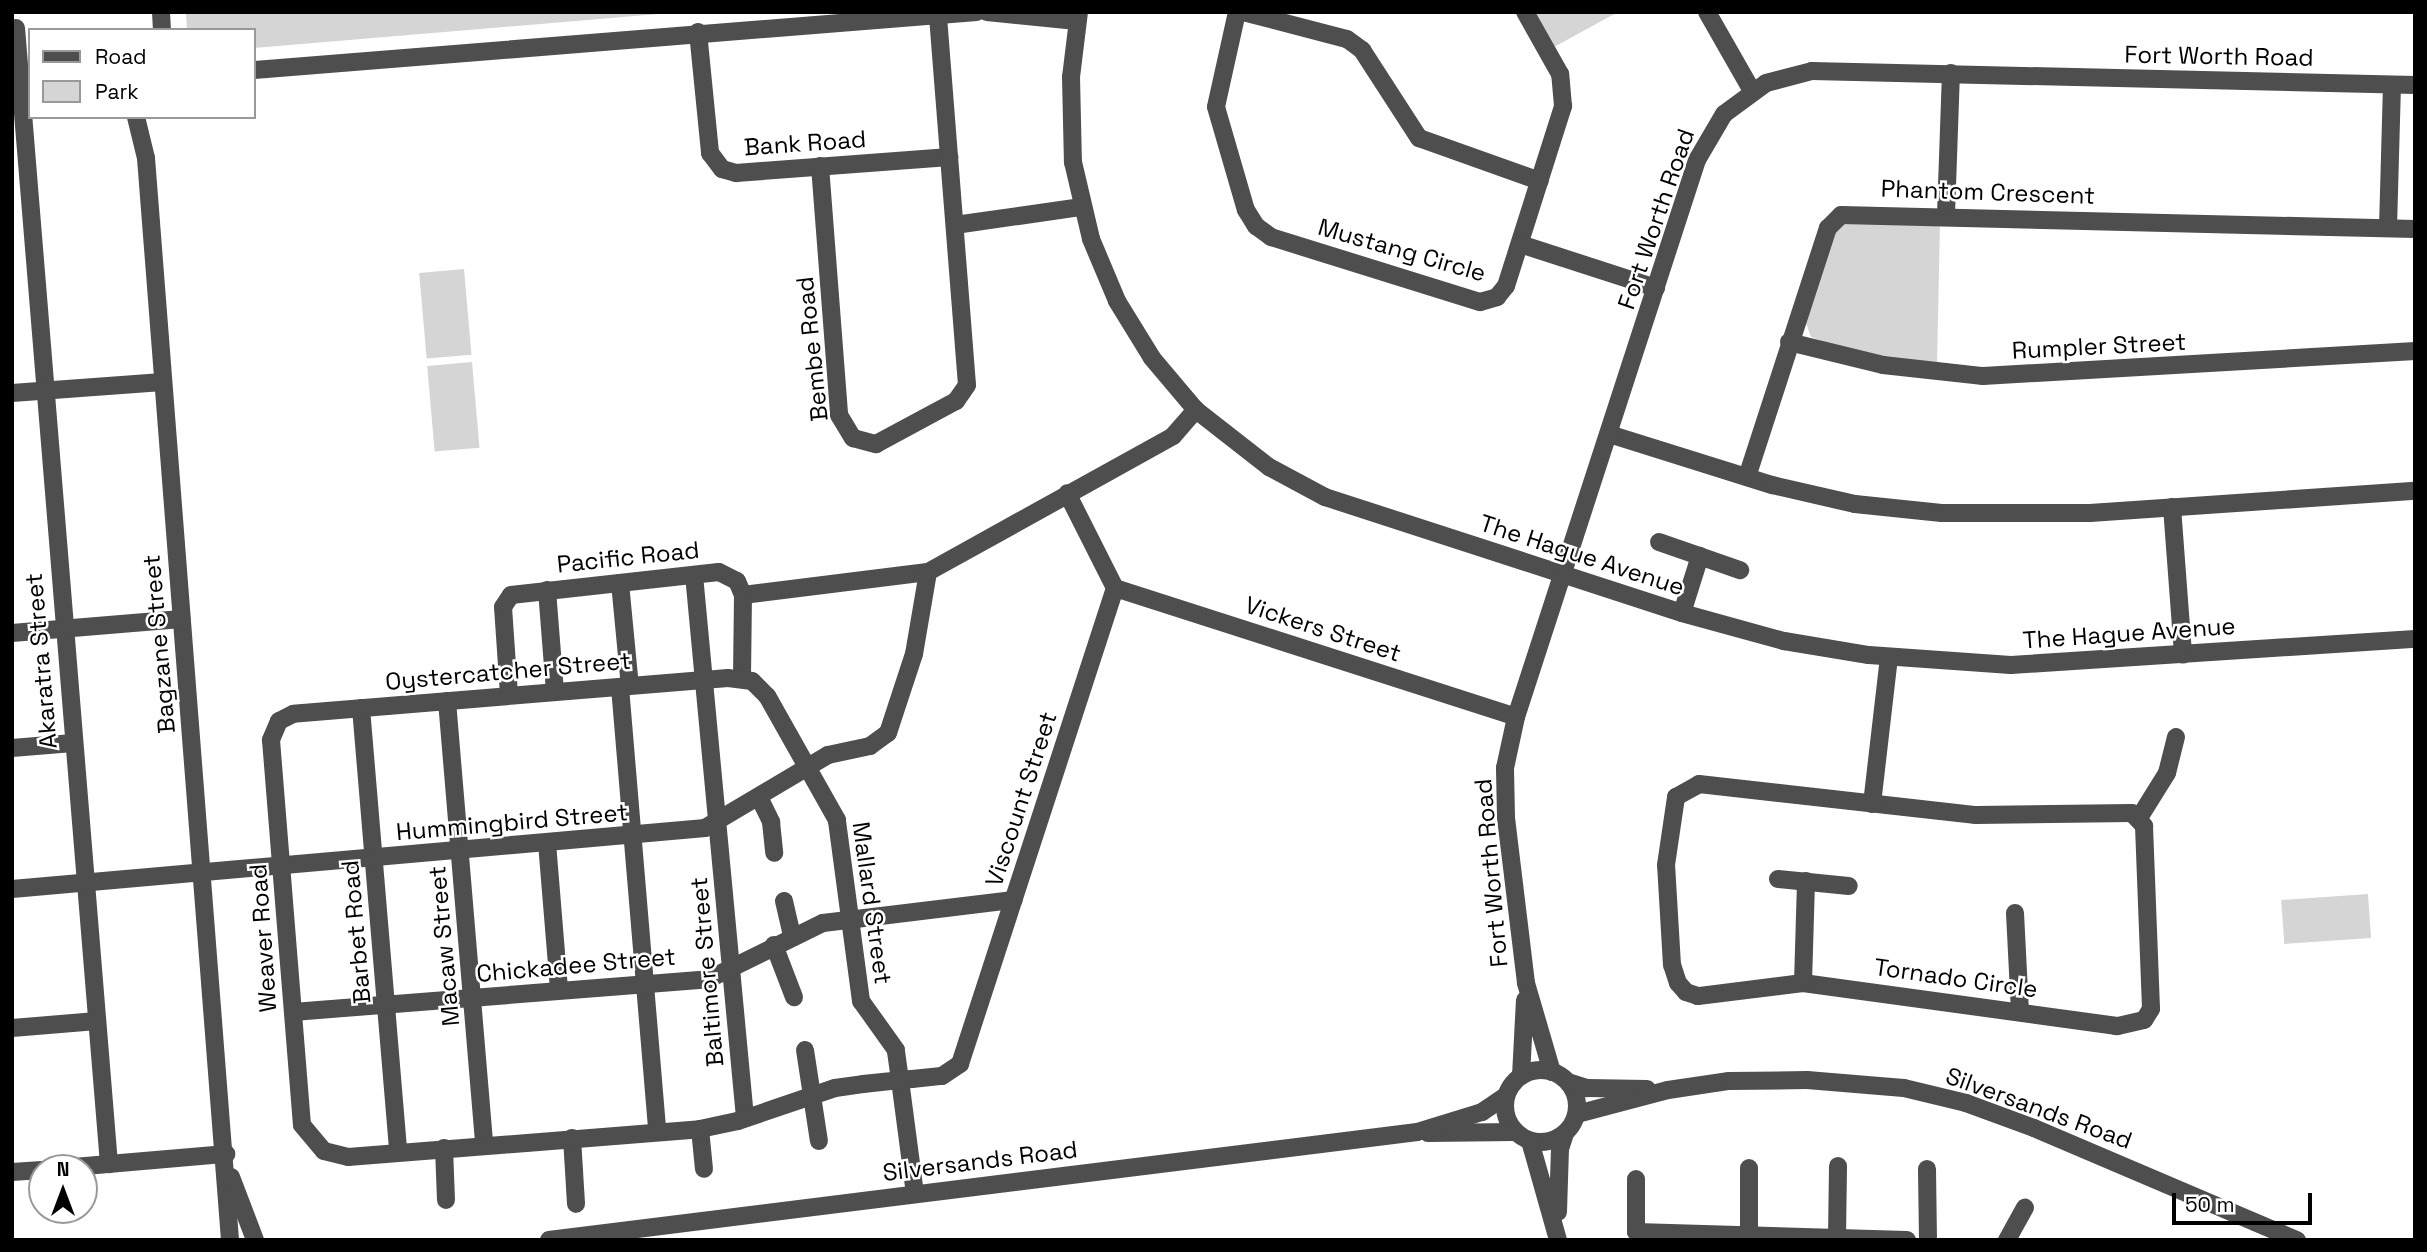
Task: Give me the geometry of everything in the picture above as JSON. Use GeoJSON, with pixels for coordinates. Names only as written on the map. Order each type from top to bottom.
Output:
{"type":"FeatureCollection","features":[{"type":"Feature","properties":{"kind":"street"},"geometry":{"type":"LineString","coordinates":[[256,70],[977,12]]}},
{"type":"Feature","properties":{"kind":"street"},"geometry":{"type":"LineString","coordinates":[[987,12],[1078,17]]}},
{"type":"Feature","properties":{"kind":"street","name":"Mustang Circle"},"geometry":{"type":"LineString","coordinates":[[1237,12],[1216,107],[1247,210],[1259,230],[1480,302],[1504,290],[1564,95],[1560,74],[1525,12]]}},
{"type":"Feature","properties":{"kind":"street"},"geometry":{"type":"LineString","coordinates":[[1243,12],[1347,39],[1362,50],[1419,138],[1539,181]]}},
{"type":"Feature","properties":{"kind":"street"},"geometry":{"type":"LineString","coordinates":[[1707,12],[1752,91]]}},
{"type":"Feature","properties":{"kind":"street"},"geometry":{"type":"LineString","coordinates":[[938,14],[955,225],[1082,207]]}},
{"type":"Feature","properties":{"kind":"street","name":"The Hague Avenue"},"geometry":{"type":"LineString","coordinates":[[1078,17],[1070,115],[1082,207],[1103,271],[1122,311],[1152,358],[1196,410],[1260,461],[1325,497],[1682,613],[1783,641],[1889,657],[2011,665],[2415,639]]}},
{"type":"Feature","properties":{"kind":"street","name":"Akaratra Street"},"geometry":{"type":"LineString","coordinates":[[19,29],[62,629],[86,883],[108,1164]]}},
{"type":"Feature","properties":{"kind":"street","name":"Bank Road"},"geometry":{"type":"LineString","coordinates":[[698,33],[710,153],[717,165],[736,173],[949,157]]}},
{"type":"Feature","properties":{"kind":"street","name":"Fort Worth Road"},"geometry":{"type":"LineString","coordinates":[[1521,1076],[1525,1061],[1526,983],[1503,790],[1516,717],[1704,144],[1724,114],[1752,91],[1781,77],[1812,71],[2415,85]]}},
{"type":"Feature","properties":{"kind":"street"},"geometry":{"type":"LineString","coordinates":[[1946,215],[1951,73]]}},
{"type":"Feature","properties":{"kind":"street"},"geometry":{"type":"LineString","coordinates":[[2388,228],[2392,85]]}},
{"type":"Feature","properties":{"kind":"street","name":"Bagzane Street"},"geometry":{"type":"LineString","coordinates":[[136,119],[146,158],[181,619],[227,1160],[230,1240]]}},
{"type":"Feature","properties":{"kind":"street","name":"Bembe Road"},"geometry":{"type":"LineString","coordinates":[[820,166],[839,415],[848,434],[860,442],[884,442],[956,401],[964,392],[967,376],[955,225]]}},
{"type":"Feature","properties":{"kind":"street","name":"Phantom Crescent"},"geometry":{"type":"LineString","coordinates":[[1747,477],[1828,228],[1835,219],[1853,212],[2415,229]]}},
{"type":"Feature","properties":{"kind":"street"},"geometry":{"type":"LineString","coordinates":[[1520,244],[1656,288]]}},
{"type":"Feature","properties":{"kind":"street","name":"Rumpler Street"},"geometry":{"type":"LineString","coordinates":[[1789,342],[1883,365],[1983,376],[2415,351]]}},
{"type":"Feature","properties":{"kind":"street"},"geometry":{"type":"LineString","coordinates":[[12,393],[163,382]]}},
{"type":"Feature","properties":{"kind":"street"},"geometry":{"type":"LineString","coordinates":[[742,678],[743,595],[928,572],[1173,436],[1196,410]]}},
{"type":"Feature","properties":{"kind":"street"},"geometry":{"type":"LineString","coordinates":[[1609,434],[1747,477],[1855,503],[1942,513],[2028,515],[2415,491]]}},
{"type":"Feature","properties":{"kind":"street"},"geometry":{"type":"LineString","coordinates":[[1067,493],[1115,588]]}},
{"type":"Feature","properties":{"kind":"street"},"geometry":{"type":"LineString","coordinates":[[2172,507],[2183,655]]}},
{"type":"Feature","properties":{"kind":"street"},"geometry":{"type":"LineString","coordinates":[[1659,542],[1740,570]]}},
{"type":"Feature","properties":{"kind":"street"},"geometry":{"type":"LineString","coordinates":[[1682,613],[1700,556]]}},
{"type":"Feature","properties":{"kind":"street","name":"Hummingbird Street"},"geometry":{"type":"LineString","coordinates":[[12,889],[692,831],[718,822],[828,755],[875,744],[891,729],[916,649],[928,572]]}},
{"type":"Feature","properties":{"kind":"street","name":"Pacific Road"},"geometry":{"type":"LineString","coordinates":[[509,695],[503,607],[508,597],[547,590],[725,573],[737,581],[743,595]]}},
{"type":"Feature","properties":{"kind":"street","name":"Baltimore Street"},"geometry":{"type":"LineString","coordinates":[[694,575],[745,1118]]}},
{"type":"Feature","properties":{"kind":"street"},"geometry":{"type":"LineString","coordinates":[[620,583],[632,836],[657,1131]]}},
{"type":"Feature","properties":{"kind":"street","name":"Vickers Street"},"geometry":{"type":"LineString","coordinates":[[1115,588],[1516,717]]}},
{"type":"Feature","properties":{"kind":"street","name":"Viscount Street"},"geometry":{"type":"LineString","coordinates":[[317,1147],[340,1157],[700,1129],[745,1118],[815,1094],[942,1076],[960,1064],[1115,588]]}},
{"type":"Feature","properties":{"kind":"street"},"geometry":{"type":"LineString","coordinates":[[547,590],[555,692]]}},
{"type":"Feature","properties":{"kind":"street"},"geometry":{"type":"LineString","coordinates":[[12,634],[181,619]]}},
{"type":"Feature","properties":{"kind":"street"},"geometry":{"type":"LineString","coordinates":[[1872,804],[1889,657]]}},
{"type":"Feature","properties":{"kind":"street","name":"Mallard Street"},"geometry":{"type":"LineString","coordinates":[[742,678],[752,681],[767,696],[837,820],[862,1001],[867,1015],[892,1041],[900,1080],[915,1194]]}},
{"type":"Feature","properties":{"kind":"street","name":"Oystercatcher Street"},"geometry":{"type":"LineString","coordinates":[[279,722],[293,714],[742,678]]}},
{"type":"Feature","properties":{"kind":"street","name":"Macaw Street"},"geometry":{"type":"LineString","coordinates":[[447,701],[484,1145]]}},
{"type":"Feature","properties":{"kind":"street","name":"Barbet Road"},"geometry":{"type":"LineString","coordinates":[[360,708],[398,1152]]}},
{"type":"Feature","properties":{"kind":"street","name":"Weaver Road"},"geometry":{"type":"LineString","coordinates":[[279,722],[271,740],[302,1125],[317,1147]]}},
{"type":"Feature","properties":{"kind":"street"},"geometry":{"type":"LineString","coordinates":[[2139,818],[2167,773],[2176,737]]}},
{"type":"Feature","properties":{"kind":"street"},"geometry":{"type":"LineString","coordinates":[[12,748],[73,743]]}},
{"type":"Feature","properties":{"kind":"street","name":"Tornado Circle"},"geometry":{"type":"LineString","coordinates":[[1699,784],[1872,804],[1976,815],[2120,810],[2139,818],[2144,826],[2146,852],[2151,1009],[2144,1020],[2117,1026],[1803,984],[1698,996],[1678,983],[1665,897],[1668,831],[1676,797],[1699,784]]}},
{"type":"Feature","properties":{"kind":"street"},"geometry":{"type":"LineString","coordinates":[[759,797],[771,822],[774,853]]}},
{"type":"Feature","properties":{"kind":"street"},"geometry":{"type":"LineString","coordinates":[[547,843],[559,990]]}},
{"type":"Feature","properties":{"kind":"street"},"geometry":{"type":"LineString","coordinates":[[1778,879],[1849,886]]}},
{"type":"Feature","properties":{"kind":"street"},"geometry":{"type":"LineString","coordinates":[[1803,984],[1806,881]]}},
{"type":"Feature","properties":{"kind":"street","name":"Chickadee Street"},"geometry":{"type":"LineString","coordinates":[[293,1012],[709,979],[823,923],[1014,900]]}},
{"type":"Feature","properties":{"kind":"street"},"geometry":{"type":"LineString","coordinates":[[784,901],[792,937]]}},
{"type":"Feature","properties":{"kind":"street"},"geometry":{"type":"LineString","coordinates":[[2015,913],[2020,1012]]}},
{"type":"Feature","properties":{"kind":"street"},"geometry":{"type":"LineString","coordinates":[[774,945],[794,998]]}},
{"type":"Feature","properties":{"kind":"street","name":"Fort Worth Road"},"geometry":{"type":"LineString","coordinates":[[1526,983],[1552,1072]]}},
{"type":"Feature","properties":{"kind":"street"},"geometry":{"type":"LineString","coordinates":[[12,1028],[97,1021]]}},
{"type":"Feature","properties":{"kind":"street"},"geometry":{"type":"LineString","coordinates":[[805,1050],[815,1094],[819,1141]]}},
{"type":"Feature","properties":{"kind":"street"},"geometry":{"type":"LineString","coordinates":[[1552,1072],[1568,1082],[1577,1097],[1577,1114],[1564,1134],[1558,1168],[1557,1236],[1523,1136],[1508,1121],[1506,1096],[1521,1076],[1552,1072]]}},
{"type":"Feature","properties":{"kind":"street","name":"Silversands Road"},"geometry":{"type":"LineString","coordinates":[[1577,1114],[1668,1090],[1729,1081],[1807,1080],[1933,1094],[2034,1128],[2297,1240]]}},
{"type":"Feature","properties":{"kind":"street","name":"Silversands Road"},"geometry":{"type":"LineString","coordinates":[[1568,1082],[1587,1088],[1668,1090]]}},
{"type":"Feature","properties":{"kind":"street","name":"Silversands Road"},"geometry":{"type":"LineString","coordinates":[[1417,1132],[1482,1112],[1506,1096]]}},
{"type":"Feature","properties":{"kind":"street"},"geometry":{"type":"LineString","coordinates":[[700,1129],[704,1169]]}},
{"type":"Feature","properties":{"kind":"street","name":"Silversands Road"},"geometry":{"type":"LineString","coordinates":[[549,1240],[1417,1132],[1523,1136]]}},
{"type":"Feature","properties":{"kind":"street"},"geometry":{"type":"LineString","coordinates":[[1523,1136],[1548,1142],[1564,1134]]}},
{"type":"Feature","properties":{"kind":"street"},"geometry":{"type":"LineString","coordinates":[[572,1138],[576,1204]]}},
{"type":"Feature","properties":{"kind":"street"},"geometry":{"type":"LineString","coordinates":[[444,1148],[446,1200]]}},
{"type":"Feature","properties":{"kind":"street"},"geometry":{"type":"LineString","coordinates":[[98,1165],[227,1160]]}},
{"type":"Feature","properties":{"kind":"street","name":"Bagzane Street"},"geometry":{"type":"LineString","coordinates":[[227,1160],[255,1240]]}},
{"type":"Feature","properties":{"kind":"street"},"geometry":{"type":"LineString","coordinates":[[1825,1238],[1838,1166]]}},
{"type":"Feature","properties":{"kind":"street"},"geometry":{"type":"LineString","coordinates":[[1749,1168],[1749,1235]]}},
{"type":"Feature","properties":{"kind":"street"},"geometry":{"type":"LineString","coordinates":[[1927,1169],[1928,1240]]}},
{"type":"Feature","properties":{"kind":"street"},"geometry":{"type":"LineString","coordinates":[[1636,1179],[1636,1232],[1714,1237],[1749,1235],[1907,1240]]}},
{"type":"Feature","properties":{"kind":"street"},"geometry":{"type":"LineString","coordinates":[[2007,1240],[2025,1208]]}},
{"type":"Feature","properties":{"kind":"green space"},"geometry":{"type":"Polygon","coordinates":[[[186,12],[682,12],[256,48],[256,28],[187,28],[186,12]]]}},
{"type":"Feature","properties":{"kind":"green space"},"geometry":{"type":"Polygon","coordinates":[[[1534,12],[1618,12],[1554,47],[1534,12]]]}},
{"type":"Feature","properties":{"kind":"green space"},"geometry":{"type":"Polygon","coordinates":[[[1842,223],[1940,223],[1937,365],[1868,357],[1811,337],[1805,320],[1834,231],[1842,223]]]}},
{"type":"Feature","properties":{"kind":"green space"},"geometry":{"type":"Polygon","coordinates":[[[464,269],[471,355],[427,359],[419,273],[464,269]]]}},
{"type":"Feature","properties":{"kind":"green space"},"geometry":{"type":"Polygon","coordinates":[[[472,362],[479,448],[435,452],[427,366],[472,362]]]}},
{"type":"Feature","properties":{"kind":"green space"},"geometry":{"type":"Polygon","coordinates":[[[2368,894],[2371,938],[2284,944],[2281,900],[2368,894]]]}}]}
